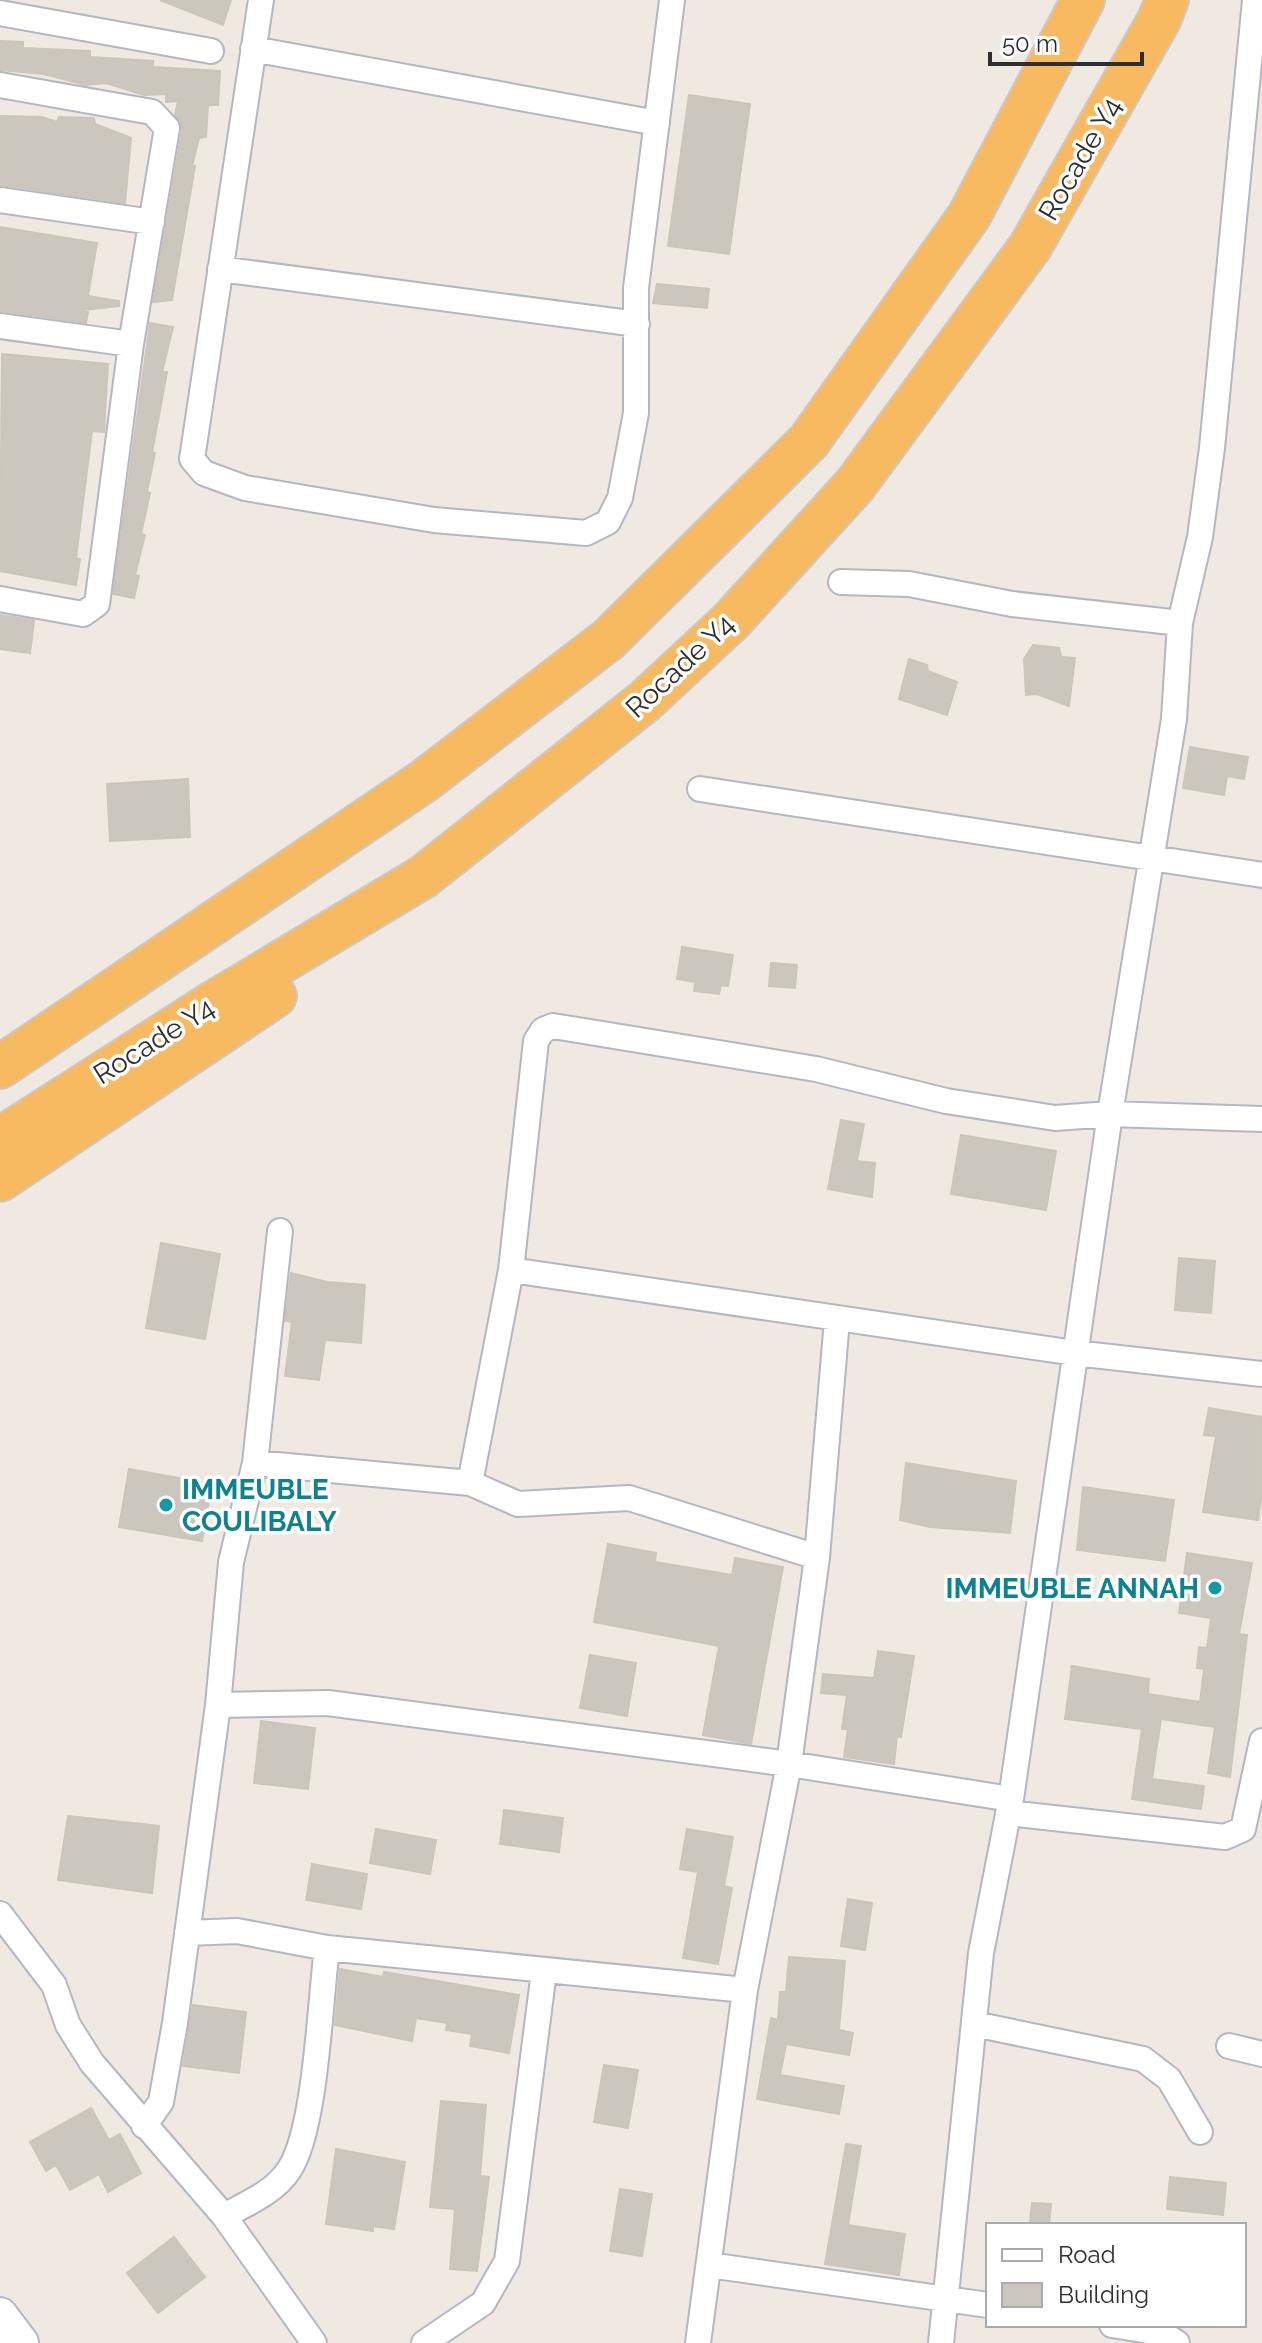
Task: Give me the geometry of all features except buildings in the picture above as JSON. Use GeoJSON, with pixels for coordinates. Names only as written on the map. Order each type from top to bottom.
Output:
{"type":"FeatureCollection","features":[{"type":"Feature","properties":{"kind":"highway"},"geometry":{"type":"LineString","coordinates":[[0,1067],[424,781],[609,639],[809,441],[969,216],[1083,0]]}},
{"type":"Feature","properties":{"kind":"highway","name":"Rocade Y4"},"geometry":{"type":"LineString","coordinates":[[0,1139],[213,1003],[423,877],[645,701],[731,621],[855,485],[1030,247],[1159,20],[1167,0]]}},
{"type":"Feature","properties":{"kind":"highway"},"geometry":{"type":"LineString","coordinates":[[0,1033],[323,850]]}},
{"type":"Feature","properties":{"kind":"highway"},"geometry":{"type":"LineString","coordinates":[[0,1180],[326,960],[423,877]]}},
{"type":"Feature","properties":{"kind":"main road"},"geometry":{"type":"LineString","coordinates":[[0,2315],[21,2343]]}},
{"type":"Feature","properties":{"kind":"street"},"geometry":{"type":"LineString","coordinates":[[261,0],[192,459],[204,473],[245,488],[434,520],[586,533],[608,522],[620,498],[636,413],[636,288],[672,0]]}},
{"type":"Feature","properties":{"kind":"street"},"geometry":{"type":"LineString","coordinates":[[941,2343],[981,1953],[1009,1806],[1110,1114],[1174,719],[1180,623],[1200,537],[1212,448],[1255,0]]}},
{"type":"Feature","properties":{"kind":"street"},"geometry":{"type":"LineString","coordinates":[[0,13],[211,51]]}},
{"type":"Feature","properties":{"kind":"street"},"geometry":{"type":"LineString","coordinates":[[253,49],[657,123]]}},
{"type":"Feature","properties":{"kind":"street"},"geometry":{"type":"LineString","coordinates":[[0,85],[152,112],[167,128],[131,344],[97,604],[83,614],[0,599]]}},
{"type":"Feature","properties":{"kind":"street"},"geometry":{"type":"LineString","coordinates":[[0,200],[152,222]]}},
{"type":"Feature","properties":{"kind":"street"},"geometry":{"type":"LineString","coordinates":[[220,269],[637,324]]}},
{"type":"Feature","properties":{"kind":"street"},"geometry":{"type":"LineString","coordinates":[[0,326],[131,344]]}},
{"type":"Feature","properties":{"kind":"street"},"geometry":{"type":"LineString","coordinates":[[841,582],[909,584],[1012,604],[1180,623]]}},
{"type":"Feature","properties":{"kind":"street"},"geometry":{"type":"LineString","coordinates":[[700,789],[1262,875]]}},
{"type":"Feature","properties":{"kind":"street"},"geometry":{"type":"LineString","coordinates":[[470,1483],[511,1270],[536,1041],[543,1030],[553,1026],[816,1069],[946,1101],[1055,1118],[1110,1114],[1262,1119]]}},
{"type":"Feature","properties":{"kind":"street"},"geometry":{"type":"LineString","coordinates":[[144,2126],[161,2102],[187,1933],[218,1705],[231,1562],[255,1463],[280,1231]]}},
{"type":"Feature","properties":{"kind":"street"},"geometry":{"type":"LineString","coordinates":[[511,1270],[1075,1353],[1262,1374]]}},
{"type":"Feature","properties":{"kind":"street"},"geometry":{"type":"LineString","coordinates":[[698,2343],[745,1990],[789,1764],[817,1557],[837,1320]]}},
{"type":"Feature","properties":{"kind":"street"},"geometry":{"type":"LineString","coordinates":[[255,1463],[470,1483],[518,1504],[629,1498],[817,1557]]}},
{"type":"Feature","properties":{"kind":"street"},"geometry":{"type":"LineString","coordinates":[[218,1705],[328,1703],[789,1764],[1009,1806],[1225,1837],[1243,1829],[1262,1741]]}},
{"type":"Feature","properties":{"kind":"street"},"geometry":{"type":"LineString","coordinates":[[0,1914],[54,1985],[68,2025],[92,2063],[224,2216],[314,2343]]}},
{"type":"Feature","properties":{"kind":"street"},"geometry":{"type":"LineString","coordinates":[[187,1933],[237,1931],[327,1948],[745,1990]]}},
{"type":"Feature","properties":{"kind":"street"},"geometry":{"type":"LineString","coordinates":[[224,2216],[264,2194],[288,2172],[305,2136],[327,1948]]}},
{"type":"Feature","properties":{"kind":"street"},"geometry":{"type":"LineString","coordinates":[[424,2343],[483,2303],[507,2261],[544,1971]]}},
{"type":"Feature","properties":{"kind":"street"},"geometry":{"type":"LineString","coordinates":[[974,2024],[1143,2059],[1169,2079],[1200,2132]]}},
{"type":"Feature","properties":{"kind":"street"},"geometry":{"type":"LineString","coordinates":[[1229,2046],[1262,2054]]}},
{"type":"Feature","properties":{"kind":"street"},"geometry":{"type":"LineString","coordinates":[[709,2265],[986,2305]]}},
{"type":"Feature","properties":{"kind":"street"},"geometry":{"type":"LineString","coordinates":[[1124,2327],[1162,2333],[1178,2343]]}},
{"type":"Feature","properties":{"kind":"place","name":"IMMEUBLE COULIBALY"},"geometry":{"type":"Point","coordinates":[166,1505]}},
{"type":"Feature","properties":{"kind":"place","name":"IMMEUBLE ANNAH"},"geometry":{"type":"Point","coordinates":[1215,1588]}}]}
